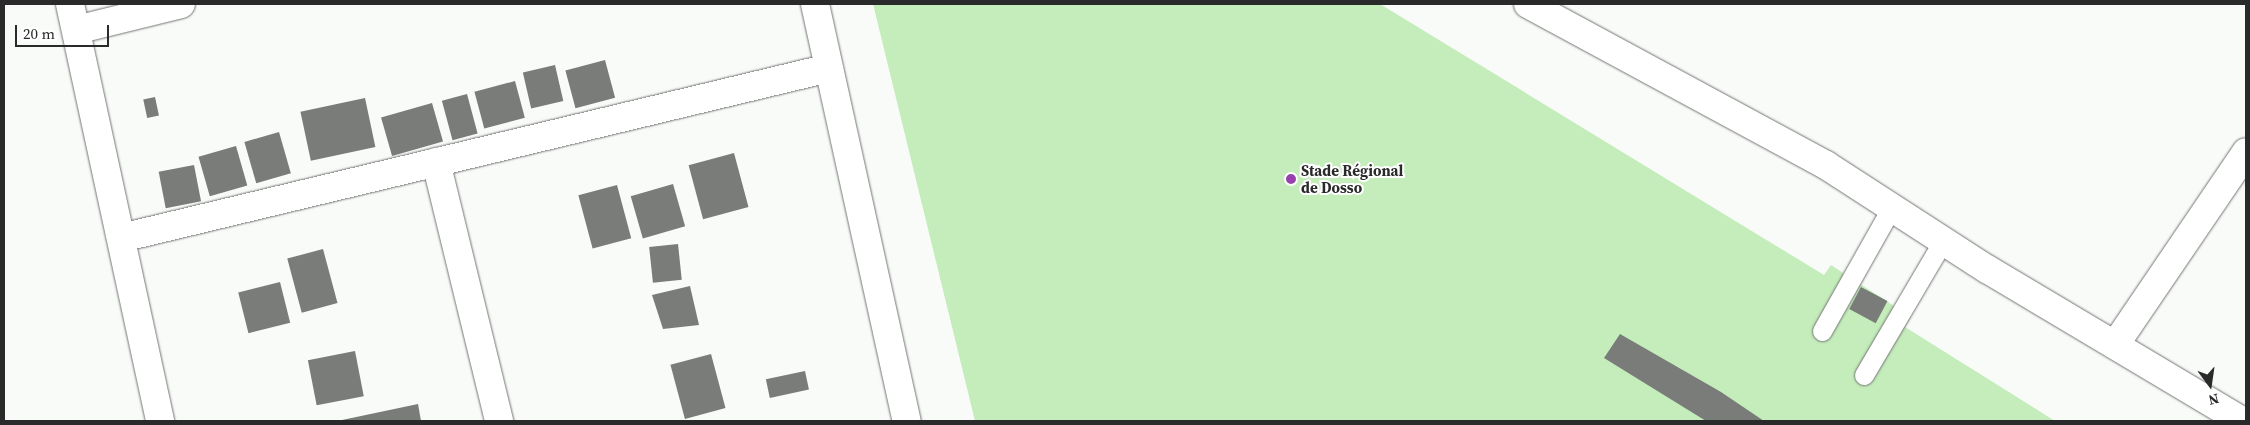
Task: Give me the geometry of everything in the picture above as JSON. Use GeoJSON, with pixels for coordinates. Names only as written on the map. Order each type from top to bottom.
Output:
{"type":"FeatureCollection","features":[{"type":"Feature","properties":{"kind":"street"},"geometry":{"type":"LineString","coordinates":[[70,4],[160,421]]}},
{"type":"Feature","properties":{"kind":"street"},"geometry":{"type":"LineString","coordinates":[[76,30],[181,4]]}},
{"type":"Feature","properties":{"kind":"street"},"geometry":{"type":"LineString","coordinates":[[815,4],[907,421]]}},
{"type":"Feature","properties":{"kind":"street"},"geometry":{"type":"LineString","coordinates":[[1528,4],[1826,165],[1943,240],[2242,421]]}},
{"type":"Feature","properties":{"kind":"street"},"geometry":{"type":"LineString","coordinates":[[121,238],[829,68]]}},
{"type":"Feature","properties":{"kind":"street"},"geometry":{"type":"LineString","coordinates":[[2115,345],[2246,152]]}},
{"type":"Feature","properties":{"kind":"street"},"geometry":{"type":"LineString","coordinates":[[436,162],[499,421]]}},
{"type":"Feature","properties":{"kind":"lane"},"geometry":{"type":"LineString","coordinates":[[1822,331],[1892,207]]}},
{"type":"Feature","properties":{"kind":"lane"},"geometry":{"type":"LineString","coordinates":[[1864,375],[1943,240]]}},
{"type":"Feature","properties":{"kind":"green space","name":"Stade Régional de Dosso"},"geometry":{"type":"Polygon","coordinates":[[[873,4],[1380,4],[1824,275],[1831,265],[1911,317],[1905,327],[2055,421],[975,421],[873,4]]]}},
{"type":"Feature","properties":{"kind":"building"},"geometry":{"type":"Polygon","coordinates":[[[605,60],[615,98],[575,108],[565,71],[605,60]]]}},
{"type":"Feature","properties":{"kind":"building"},"geometry":{"type":"Polygon","coordinates":[[[555,65],[563,101],[531,108],[523,72],[555,65]]]}},
{"type":"Feature","properties":{"kind":"building"},"geometry":{"type":"Polygon","coordinates":[[[515,81],[525,118],[484,129],[474,92],[515,81]]]}},
{"type":"Feature","properties":{"kind":"building"},"geometry":{"type":"Polygon","coordinates":[[[467,94],[478,134],[452,140],[442,101],[467,94]]]}},
{"type":"Feature","properties":{"kind":"building"},"geometry":{"type":"Polygon","coordinates":[[[155,97],[159,116],[147,118],[143,99],[155,97]]]}},
{"type":"Feature","properties":{"kind":"building"},"geometry":{"type":"Polygon","coordinates":[[[365,98],[375,147],[311,161],[300,112],[365,98]]]}},
{"type":"Feature","properties":{"kind":"building"},"geometry":{"type":"Polygon","coordinates":[[[432,103],[443,141],[392,156],[381,118],[432,103]]]}},
{"type":"Feature","properties":{"kind":"building"},"geometry":{"type":"Polygon","coordinates":[[[279,132],[291,173],[256,183],[244,142],[279,132]]]}},
{"type":"Feature","properties":{"kind":"building"},"geometry":{"type":"Polygon","coordinates":[[[236,146],[247,185],[210,196],[199,157],[236,146]]]}},
{"type":"Feature","properties":{"kind":"building"},"geometry":{"type":"Polygon","coordinates":[[[734,153],[748,207],[703,219],[689,165],[734,153]]]}},
{"type":"Feature","properties":{"kind":"building"},"geometry":{"type":"Polygon","coordinates":[[[194,165],[201,201],[166,208],[159,172],[194,165]]]}},
{"type":"Feature","properties":{"kind":"building"},"geometry":{"type":"Polygon","coordinates":[[[673,184],[685,226],[643,238],[631,196],[673,184]]]}},
{"type":"Feature","properties":{"kind":"building"},"geometry":{"type":"Polygon","coordinates":[[[617,185],[631,238],[593,248],[578,195],[617,185]]]}},
{"type":"Feature","properties":{"kind":"building"},"geometry":{"type":"Polygon","coordinates":[[[678,244],[682,280],[653,283],[649,247],[678,244]]]}},
{"type":"Feature","properties":{"kind":"building"},"geometry":{"type":"Polygon","coordinates":[[[323,249],[337,303],[302,313],[287,259],[323,249]]]}},
{"type":"Feature","properties":{"kind":"building"},"geometry":{"type":"Polygon","coordinates":[[[280,282],[290,323],[248,333],[238,292],[280,282]]]}},
{"type":"Feature","properties":{"kind":"building"},"geometry":{"type":"Polygon","coordinates":[[[690,286],[699,325],[663,329],[652,295],[690,286]]]}},
{"type":"Feature","properties":{"kind":"building"},"geometry":{"type":"Polygon","coordinates":[[[1861,287],[1887,301],[1876,323],[1849,309],[1861,287]]]}},
{"type":"Feature","properties":{"kind":"building"},"geometry":{"type":"Polygon","coordinates":[[[1620,334],[1721,392],[1764,421],[1706,421],[1604,358],[1620,334]]]}},
{"type":"Feature","properties":{"kind":"building"},"geometry":{"type":"Polygon","coordinates":[[[355,351],[364,396],[317,405],[308,360],[355,351]]]}},
{"type":"Feature","properties":{"kind":"building"},"geometry":{"type":"Polygon","coordinates":[[[711,354],[725,408],[685,419],[670,365],[711,354]]]}},
{"type":"Feature","properties":{"kind":"building"},"geometry":{"type":"Polygon","coordinates":[[[805,371],[809,390],[770,398],[766,379],[805,371]]]}},
{"type":"Feature","properties":{"kind":"building"},"geometry":{"type":"Polygon","coordinates":[[[418,404],[421,421],[342,421],[342,420],[418,404]]]}},
{"type":"Feature","properties":{"kind":"place","name":"Stade Régional de Dosso"},"geometry":{"type":"Point","coordinates":[1291,179]}}]}
